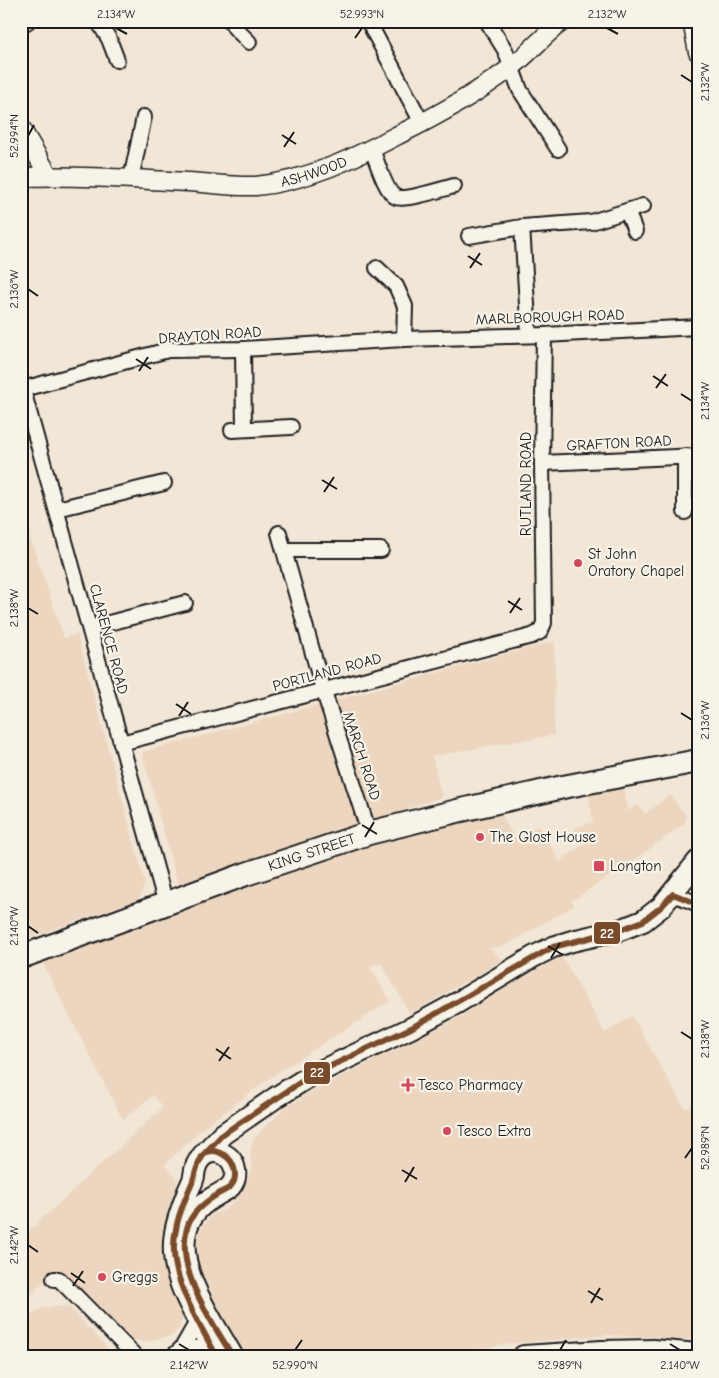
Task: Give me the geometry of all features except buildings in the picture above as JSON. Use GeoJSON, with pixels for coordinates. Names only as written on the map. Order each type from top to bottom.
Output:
{"type":"FeatureCollection","features":[{"type":"Feature","properties":{"kind":"main road","name":"KING STREET"},"geometry":{"type":"LineString","coordinates":[[21,957],[246,874],[369,834],[534,793],[698,761]]}},
{"type":"Feature","properties":{"kind":"main road"},"geometry":{"type":"LineString","coordinates":[[221,1355],[198,1320],[182,1290],[175,1267],[173,1246],[180,1214],[194,1178],[195,1166],[223,1134],[310,1076],[457,1004],[533,957],[553,947],[620,930],[643,921],[661,908],[698,861]]}},
{"type":"Feature","properties":{"kind":"main road"},"geometry":{"type":"LineString","coordinates":[[221,1355],[194,1285],[186,1258],[186,1230],[190,1219],[203,1204],[227,1190],[234,1181],[235,1174],[232,1163],[235,1147],[244,1121]]}},
{"type":"Feature","properties":{"kind":"main road"},"geometry":{"type":"LineString","coordinates":[[202,1156],[208,1153],[218,1153],[225,1155],[232,1163]]}},
{"type":"Feature","properties":{"kind":"main road"},"geometry":{"type":"LineString","coordinates":[[194,1178],[199,1187],[204,1191],[211,1194],[220,1193]]}},
{"type":"Feature","properties":{"kind":"main road"},"geometry":{"type":"LineString","coordinates":[[524,1357],[653,1351],[698,1355]]}},
{"type":"Feature","properties":{"kind":"street"},"geometry":{"type":"LineString","coordinates":[[21,26],[28,21]]}},
{"type":"Feature","properties":{"kind":"street"},"geometry":{"type":"LineString","coordinates":[[98,21],[109,39],[117,60]]}},
{"type":"Feature","properties":{"kind":"street"},"geometry":{"type":"LineString","coordinates":[[231,21],[235,28],[249,42]]}},
{"type":"Feature","properties":{"kind":"street"},"geometry":{"type":"LineString","coordinates":[[368,21],[422,123]]}},
{"type":"Feature","properties":{"kind":"street"},"geometry":{"type":"LineString","coordinates":[[488,21],[506,50],[520,90],[558,149]]}},
{"type":"Feature","properties":{"kind":"street","name":"ASHWOOD"},"geometry":{"type":"LineString","coordinates":[[21,177],[49,176],[131,179],[255,186],[291,180],[333,166],[372,149],[480,91],[512,67],[563,21]]}},
{"type":"Feature","properties":{"kind":"street"},"geometry":{"type":"LineString","coordinates":[[692,21],[698,52]]}},
{"type":"Feature","properties":{"kind":"street"},"geometry":{"type":"LineString","coordinates":[[131,179],[144,117]]}},
{"type":"Feature","properties":{"kind":"street"},"geometry":{"type":"LineString","coordinates":[[21,128],[49,176]]}},
{"type":"Feature","properties":{"kind":"street"},"geometry":{"type":"LineString","coordinates":[[372,149],[389,190],[395,197],[404,198],[454,186]]}},
{"type":"Feature","properties":{"kind":"street"},"geometry":{"type":"LineString","coordinates":[[469,236],[522,227],[591,222],[643,206]]}},
{"type":"Feature","properties":{"kind":"street"},"geometry":{"type":"LineString","coordinates":[[628,211],[635,231]]}},
{"type":"Feature","properties":{"kind":"street"},"geometry":{"type":"LineString","coordinates":[[522,227],[529,335]]}},
{"type":"Feature","properties":{"kind":"street"},"geometry":{"type":"LineString","coordinates":[[377,268],[396,286],[405,306],[404,339]]}},
{"type":"Feature","properties":{"kind":"street","name":"MARLBOROUGH ROAD"},"geometry":{"type":"LineString","coordinates":[[404,339],[544,335],[698,327]]}},
{"type":"Feature","properties":{"kind":"street","name":"RUTLAND ROAD"},"geometry":{"type":"LineString","coordinates":[[540,632],[544,623],[542,463],[544,335]]}},
{"type":"Feature","properties":{"kind":"street","name":"DRAYTON ROAD"},"geometry":{"type":"LineString","coordinates":[[22,386],[168,350],[243,349],[404,339]]}},
{"type":"Feature","properties":{"kind":"street"},"geometry":{"type":"LineString","coordinates":[[243,349],[238,429],[291,427]]}},
{"type":"Feature","properties":{"kind":"street","name":"CLARENCE ROAD"},"geometry":{"type":"LineString","coordinates":[[22,386],[166,904]]}},
{"type":"Feature","properties":{"kind":"street"},"geometry":{"type":"LineString","coordinates":[[685,512],[691,456]]}},
{"type":"Feature","properties":{"kind":"street","name":"GRAFTON ROAD"},"geometry":{"type":"LineString","coordinates":[[542,463],[691,456]]}},
{"type":"Feature","properties":{"kind":"street"},"geometry":{"type":"LineString","coordinates":[[56,509],[164,483]]}},
{"type":"Feature","properties":{"kind":"street","name":"MARCH ROAD"},"geometry":{"type":"LineString","coordinates":[[279,533],[323,689],[369,834]]}},
{"type":"Feature","properties":{"kind":"street"},"geometry":{"type":"LineString","coordinates":[[284,550],[381,550]]}},
{"type":"Feature","properties":{"kind":"street"},"geometry":{"type":"LineString","coordinates":[[90,628],[185,603]]}},
{"type":"Feature","properties":{"kind":"street","name":"PORTLAND ROAD"},"geometry":{"type":"LineString","coordinates":[[121,743],[532,636],[540,632]]}},
{"type":"Feature","properties":{"kind":"street"},"geometry":{"type":"LineString","coordinates":[[673,894],[698,904]]}},
{"type":"Feature","properties":{"kind":"street"},"geometry":{"type":"LineString","coordinates":[[54,1279],[59,1279],[136,1357]]}},
{"type":"Feature","properties":{"kind":"street"},"geometry":{"type":"LineString","coordinates":[[177,1352],[198,1320]]}},
{"type":"Feature","properties":{"kind":"street"},"geometry":{"type":"LineString","coordinates":[[177,1352],[201,1348],[221,1355]]}},
{"type":"Feature","properties":{"kind":"shaded area"},"geometry":{"type":"Polygon","coordinates":[[[21,511],[64,638],[77,634],[145,883],[139,899],[21,941],[21,828],[31,817],[21,809],[21,511]]]}},
{"type":"Feature","properties":{"kind":"shaded area"},"geometry":{"type":"Polygon","coordinates":[[[555,641],[554,735],[432,756],[442,797],[178,885],[142,752],[555,641]]]}},
{"type":"Feature","properties":{"kind":"shaded area"},"geometry":{"type":"Polygon","coordinates":[[[624,786],[628,811],[637,804],[645,814],[670,795],[686,816],[685,823],[572,901],[574,906],[502,947],[489,948],[503,960],[410,1014],[382,964],[369,965],[390,1001],[274,1075],[204,1127],[164,1165],[176,1177],[178,1190],[171,1211],[164,1261],[183,1317],[179,1328],[173,1335],[143,1342],[129,1338],[92,1298],[69,1278],[54,1271],[21,1305],[21,1238],[163,1107],[153,1095],[123,1120],[42,962],[331,858],[499,809],[514,838],[538,826],[560,861],[584,844],[574,828],[593,822],[588,791],[624,786]]]}},
{"type":"Feature","properties":{"kind":"shaded area"},"geometry":{"type":"Polygon","coordinates":[[[561,957],[605,1033],[632,1016],[685,1109],[698,1103],[698,1340],[608,1335],[506,1344],[439,1357],[247,1357],[231,1334],[202,1280],[196,1262],[199,1232],[211,1215],[228,1208],[243,1191],[252,1169],[250,1151],[254,1138],[285,1108],[318,1088],[462,1016],[508,985],[561,957]]]}},
{"type":"Feature","properties":{"kind":"shaded area"},"geometry":{"type":"Polygon","coordinates":[[[68,1306],[115,1357],[21,1357],[21,1322],[42,1308],[68,1306]]]}},
{"type":"Feature","properties":{"kind":"transit line","name":"22"},"geometry":{"type":"LineString","coordinates":[[202,1156],[223,1134],[310,1076],[411,1028],[553,947],[620,930],[643,921],[661,907],[673,894],[698,904]]}},
{"type":"Feature","properties":{"kind":"transit line","name":"22"},"geometry":{"type":"LineString","coordinates":[[217,1357],[188,1302],[179,1279],[174,1256],[175,1235],[183,1203],[201,1159],[210,1151],[216,1151],[228,1158],[233,1165],[235,1175],[230,1187],[204,1203],[189,1222],[185,1244],[186,1261],[191,1278],[206,1312],[233,1357]]}},
{"type":"Feature","properties":{"kind":"place","name":"St John Oratory Chapel"},"geometry":{"type":"Point","coordinates":[578,563]}},
{"type":"Feature","properties":{"kind":"place","name":"The Glost House"},"geometry":{"type":"Point","coordinates":[480,837]}},
{"type":"Feature","properties":{"kind":"place","name":"Longton"},"geometry":{"type":"Point","coordinates":[599,866]}},
{"type":"Feature","properties":{"kind":"place","name":"Tesco Pharmacy"},"geometry":{"type":"Point","coordinates":[408,1085]}},
{"type":"Feature","properties":{"kind":"place","name":"Tesco Extra"},"geometry":{"type":"Point","coordinates":[447,1131]}},
{"type":"Feature","properties":{"kind":"place","name":"Greggs"},"geometry":{"type":"Point","coordinates":[102,1277]}}]}
